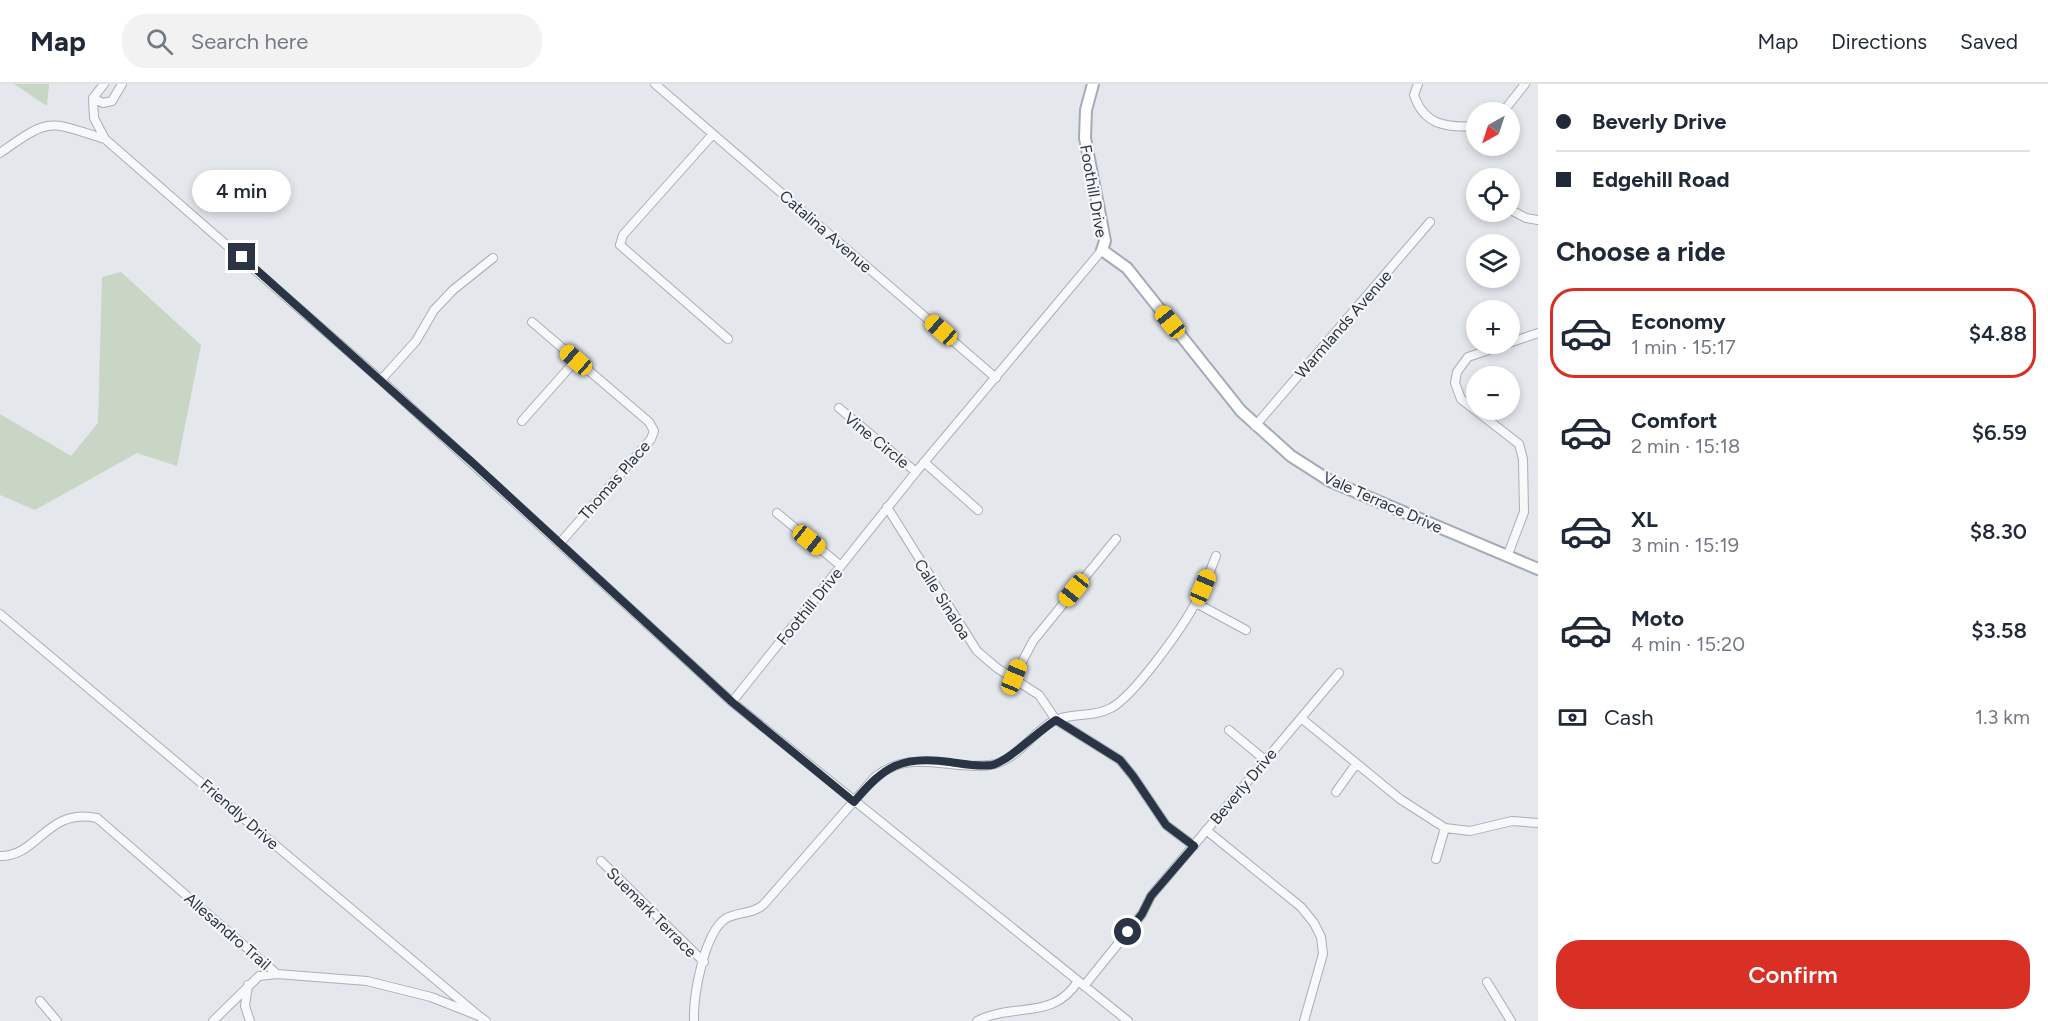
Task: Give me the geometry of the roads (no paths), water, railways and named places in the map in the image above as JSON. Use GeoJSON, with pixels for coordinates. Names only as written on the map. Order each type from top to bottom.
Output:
{"type":"FeatureCollection","features":[{"type":"Feature","properties":{"kind":"main road","name":"Foothill Drive"},"geometry":{"type":"LineString","coordinates":[[1093,84],[1086,110],[1085,138],[1105,241],[1102,250]]}},
{"type":"Feature","properties":{"kind":"main road","name":"Vale Terrace Drive"},"geometry":{"type":"LineString","coordinates":[[1102,250],[1127,268],[1256,426],[1290,456],[1330,481],[1538,569]]}},
{"type":"Feature","properties":{"kind":"street"},"geometry":{"type":"LineString","coordinates":[[104,84],[93,98],[94,118],[105,139],[381,380],[732,702],[1128,1021]]}},
{"type":"Feature","properties":{"kind":"street"},"geometry":{"type":"LineString","coordinates":[[93,98],[103,103],[112,101],[122,84]]}},
{"type":"Feature","properties":{"kind":"street","name":"Catalina Avenue"},"geometry":{"type":"LineString","coordinates":[[655,84],[996,378]]}},
{"type":"Feature","properties":{"kind":"street"},"geometry":{"type":"LineString","coordinates":[[1418,84],[1414,95],[1419,110],[1425,116],[1437,123],[1466,127]]}},
{"type":"Feature","properties":{"kind":"street"},"geometry":{"type":"LineString","coordinates":[[1511,102],[1525,84]]}},
{"type":"Feature","properties":{"kind":"street"},"geometry":{"type":"LineString","coordinates":[[0,153],[34,129],[45,125],[59,124],[105,139]]}},
{"type":"Feature","properties":{"kind":"street"},"geometry":{"type":"LineString","coordinates":[[713,134],[630,227],[620,244],[728,339]]}},
{"type":"Feature","properties":{"kind":"street"},"geometry":{"type":"LineString","coordinates":[[1520,215],[1538,220]]}},
{"type":"Feature","properties":{"kind":"street","name":"Warmlands Avenue"},"geometry":{"type":"LineString","coordinates":[[1256,426],[1430,222]]}},
{"type":"Feature","properties":{"kind":"street","name":"Foothill Drive"},"geometry":{"type":"LineString","coordinates":[[732,702],[887,507],[1102,250]]}},
{"type":"Feature","properties":{"kind":"street"},"geometry":{"type":"LineString","coordinates":[[381,380],[416,341],[434,310],[471,273],[493,258]]}},
{"type":"Feature","properties":{"kind":"street","name":"Thomas Place"},"geometry":{"type":"LineString","coordinates":[[532,322],[648,422],[654,431],[651,439],[560,543]]}},
{"type":"Feature","properties":{"kind":"street"},"geometry":{"type":"LineString","coordinates":[[1507,556],[1524,512],[1523,459],[1519,444],[1461,399],[1455,383],[1457,372],[1468,357],[1538,333]]}},
{"type":"Feature","properties":{"kind":"street"},"geometry":{"type":"LineString","coordinates":[[522,421],[576,360]]}},
{"type":"Feature","properties":{"kind":"street","name":"Vine Circle"},"geometry":{"type":"LineString","coordinates":[[839,408],[916,472]]}},
{"type":"Feature","properties":{"kind":"street"},"geometry":{"type":"LineString","coordinates":[[924,462],[978,510]]}},
{"type":"Feature","properties":{"kind":"street","name":"Calle Sinaloa"},"geometry":{"type":"LineString","coordinates":[[887,507],[969,641],[998,668],[1039,694],[1056,720],[1120,760],[1166,825],[1194,846]]}},
{"type":"Feature","properties":{"kind":"street"},"geometry":{"type":"LineString","coordinates":[[777,513],[842,566]]}},
{"type":"Feature","properties":{"kind":"street"},"geometry":{"type":"LineString","coordinates":[[1014,677],[1033,641],[1116,539]]}},
{"type":"Feature","properties":{"kind":"street"},"geometry":{"type":"LineString","coordinates":[[694,1021],[693,1001],[714,931],[726,918],[758,910],[875,777],[897,765],[944,761],[991,765],[1004,761],[1029,737],[1056,720],[1101,712],[1118,704],[1170,641],[1196,603],[1216,556]]}},
{"type":"Feature","properties":{"kind":"street"},"geometry":{"type":"LineString","coordinates":[[1196,603],[1246,630]]}},
{"type":"Feature","properties":{"kind":"street","name":"Friendly Drive"},"geometry":{"type":"LineString","coordinates":[[0,614],[483,1018]]}},
{"type":"Feature","properties":{"kind":"street","name":"Beverly Drive"},"geometry":{"type":"LineString","coordinates":[[977,1021],[990,1015],[1049,1010],[1081,984],[1142,914],[1151,896],[1338,673]]}},
{"type":"Feature","properties":{"kind":"street"},"geometry":{"type":"LineString","coordinates":[[1301,718],[1400,800],[1445,828],[1470,831],[1512,821],[1538,823]]}},
{"type":"Feature","properties":{"kind":"street"},"geometry":{"type":"LineString","coordinates":[[1229,730],[1265,760]]}},
{"type":"Feature","properties":{"kind":"street"},"geometry":{"type":"LineString","coordinates":[[1336,792],[1356,764]]}},
{"type":"Feature","properties":{"kind":"street","name":"Allesandro Trail"},"geometry":{"type":"LineString","coordinates":[[0,856],[9,856],[22,850],[64,819],[80,814],[97,818],[277,974],[367,981],[431,997],[483,1018]]}},
{"type":"Feature","properties":{"kind":"street"},"geometry":{"type":"LineString","coordinates":[[1436,859],[1442,846],[1445,828]]}},
{"type":"Feature","properties":{"kind":"street"},"geometry":{"type":"LineString","coordinates":[[1206,830],[1301,907],[1314,922],[1321,937],[1323,954],[1304,1021]]}},
{"type":"Feature","properties":{"kind":"street","name":"Suemark Terrace"},"geometry":{"type":"LineString","coordinates":[[601,861],[704,962]]}},
{"type":"Feature","properties":{"kind":"street"},"geometry":{"type":"LineString","coordinates":[[213,1021],[260,975],[277,974]]}},
{"type":"Feature","properties":{"kind":"street"},"geometry":{"type":"LineString","coordinates":[[1487,982],[1511,1021]]}},
{"type":"Feature","properties":{"kind":"street"},"geometry":{"type":"LineString","coordinates":[[248,985],[244,1006],[250,1021]]}},
{"type":"Feature","properties":{"kind":"street"},"geometry":{"type":"LineString","coordinates":[[40,1001],[57,1021]]}}]}
